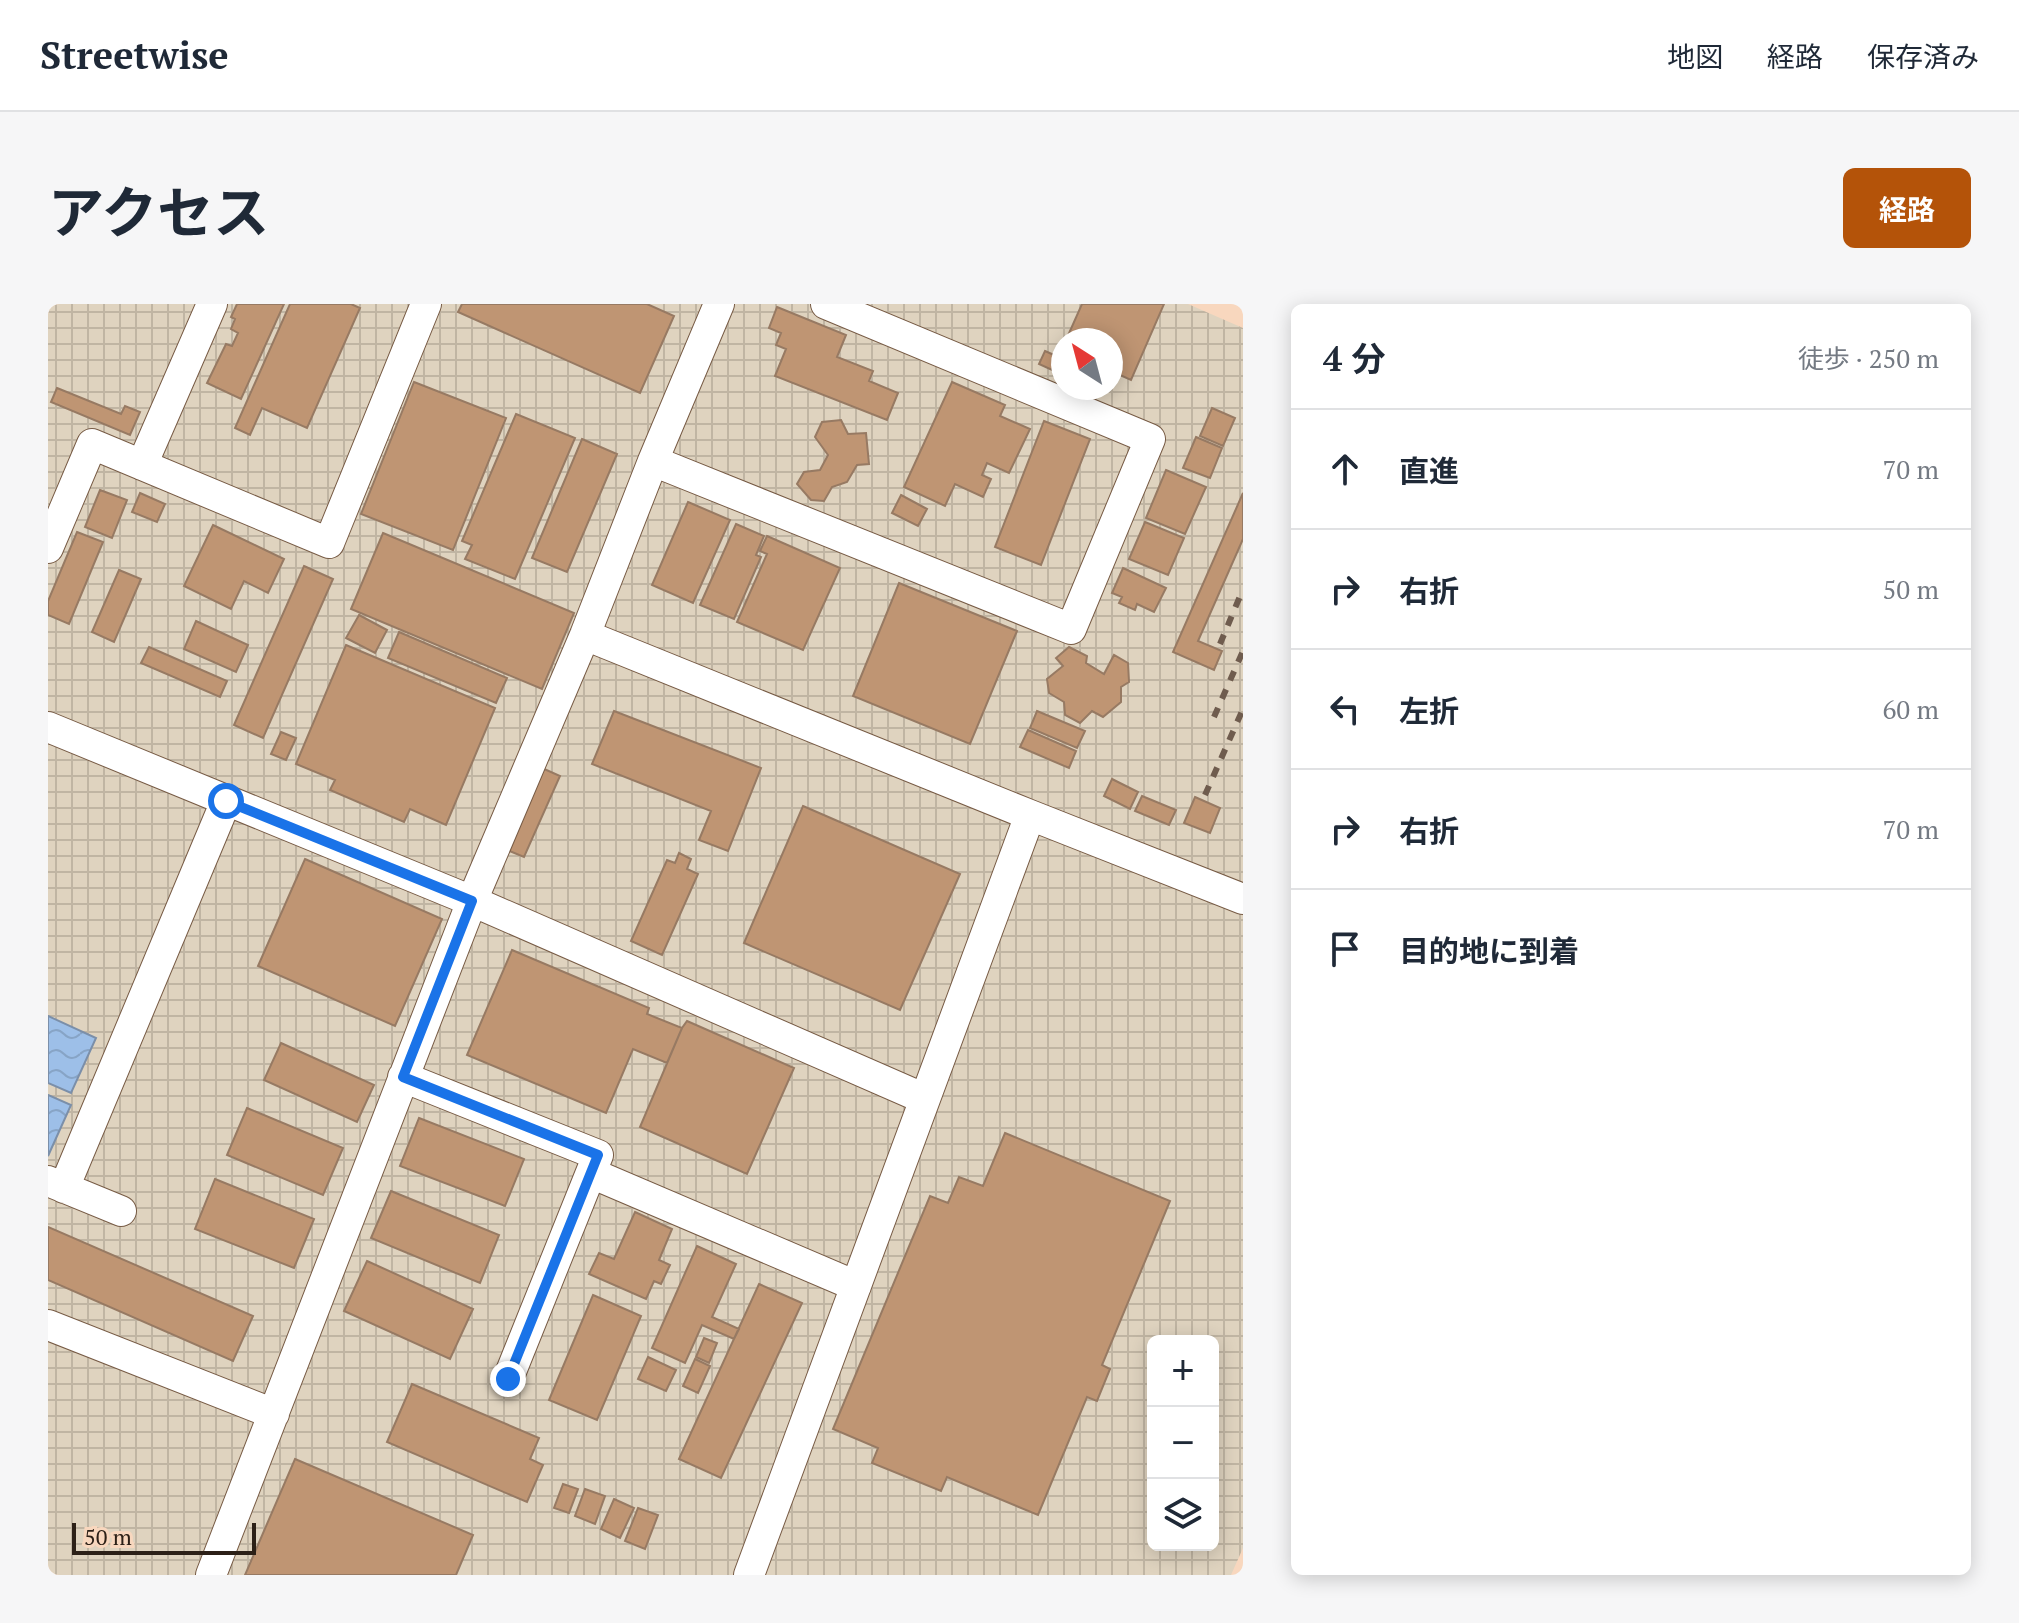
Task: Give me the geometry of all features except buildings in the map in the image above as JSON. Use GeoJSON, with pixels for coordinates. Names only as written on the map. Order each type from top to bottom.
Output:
{"type":"FeatureCollection","features":[{"type":"Feature","properties":{"kind":"lane"},"geometry":{"type":"LineString","coordinates":[[142,465],[212,304]]}},
{"type":"Feature","properties":{"kind":"lane"},"geometry":{"type":"LineString","coordinates":[[48,548],[92,444],[329,543],[426,304]]}},
{"type":"Feature","properties":{"kind":"lane"},"geometry":{"type":"LineString","coordinates":[[211,1575],[472,901],[585,635],[719,304]]}},
{"type":"Feature","properties":{"kind":"lane"},"geometry":{"type":"LineString","coordinates":[[653,461],[1071,629],[1150,439],[826,304]]}},
{"type":"Feature","properties":{"kind":"lane"},"geometry":{"type":"LineString","coordinates":[[585,635],[1243,899]]}},
{"type":"Feature","properties":{"kind":"lane"},"geometry":{"type":"LineString","coordinates":[[48,727],[472,901],[925,1099]]}},
{"type":"Feature","properties":{"kind":"lane"},"geometry":{"type":"LineString","coordinates":[[121,1211],[56,1184],[226,801]]}},
{"type":"Feature","properties":{"kind":"lane"},"geometry":{"type":"LineString","coordinates":[[749,1575],[1030,815]]}},
{"type":"Feature","properties":{"kind":"lane"},"geometry":{"type":"LineString","coordinates":[[403,1077],[598,1155],[508,1379]]}},
{"type":"Feature","properties":{"kind":"lane"},"geometry":{"type":"LineString","coordinates":[[591,1173],[856,1286]]}},
{"type":"Feature","properties":{"kind":"lane"},"geometry":{"type":"LineString","coordinates":[[48,1325],[274,1414]]}},
{"type":"Feature","properties":{"kind":"shaded area"},"geometry":{"type":"Polygon","coordinates":[[[48,304],[1188,304],[1243,328],[1243,1548],[1231,1575],[48,1575],[48,304]]]}},
{"type":"Feature","properties":{"kind":"water"},"geometry":{"type":"Polygon","coordinates":[[[48,1016],[96,1038],[71,1093],[48,1083],[48,1016]]]}},
{"type":"Feature","properties":{"kind":"water"},"geometry":{"type":"Polygon","coordinates":[[[48,1095],[71,1105],[48,1156],[48,1095]]]}},
{"type":"Feature","properties":{"kind":"railway"},"geometry":{"type":"LineString","coordinates":[[1220,644],[1243,589]]}},
{"type":"Feature","properties":{"kind":"railway"},"geometry":{"type":"LineString","coordinates":[[1214,717],[1243,651]]}},
{"type":"Feature","properties":{"kind":"railway"},"geometry":{"type":"LineString","coordinates":[[1205,795],[1243,709]]}},
{"type":"Feature","properties":{"kind":"route"},"geometry":{"type":"LineString","coordinates":[[226,801],[472,901],[403,1077],[598,1155],[508,1379]]}}]}
